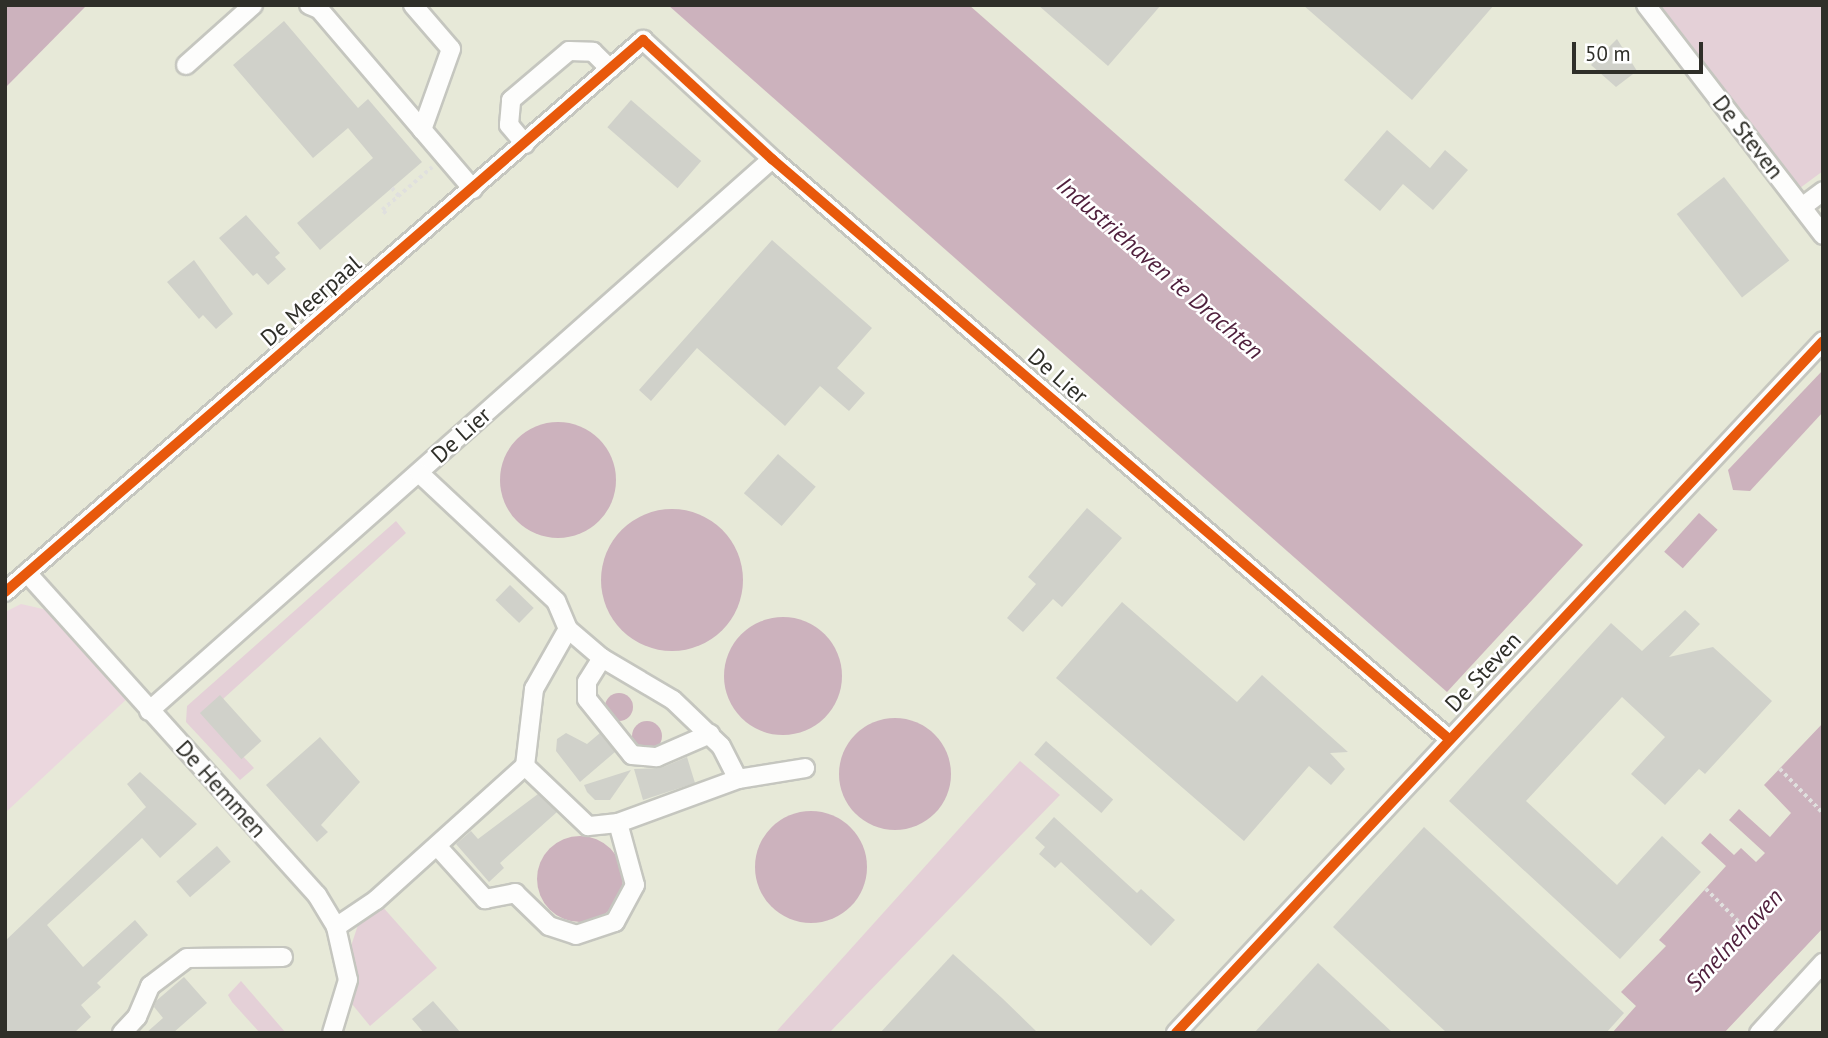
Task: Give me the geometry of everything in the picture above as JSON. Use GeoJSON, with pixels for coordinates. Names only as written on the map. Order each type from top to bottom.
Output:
{"type":"FeatureCollection","features":[{"type":"Feature","properties":{"kind":"street"},"geometry":{"type":"LineString","coordinates":[[186,65],[253,5]]}},
{"type":"Feature","properties":{"kind":"street"},"geometry":{"type":"LineString","coordinates":[[309,5],[319,9],[473,189]]}},
{"type":"Feature","properties":{"kind":"street"},"geometry":{"type":"LineString","coordinates":[[413,5],[451,49],[422,130]]}},
{"type":"Feature","properties":{"kind":"street","name":"De Steven"},"geometry":{"type":"LineString","coordinates":[[1646,5],[1823,236]]}},
{"type":"Feature","properties":{"kind":"street","name":"De Meerpaal"},"geometry":{"type":"LineString","coordinates":[[5,592],[643,40]]}},
{"type":"Feature","properties":{"kind":"street","name":"De Lier"},"geometry":{"type":"LineString","coordinates":[[643,40],[772,159],[1449,739]]}},
{"type":"Feature","properties":{"kind":"street"},"geometry":{"type":"LineString","coordinates":[[524,144],[509,124],[511,100],[569,51],[593,52],[610,69]]}},
{"type":"Feature","properties":{"kind":"street","name":"De Lier"},"geometry":{"type":"LineString","coordinates":[[149,711],[772,159]]}},
{"type":"Feature","properties":{"kind":"street"},"geometry":{"type":"LineString","coordinates":[[1802,208],[1823,191]]}},
{"type":"Feature","properties":{"kind":"street","name":"De Steven"},"geometry":{"type":"LineString","coordinates":[[1176,1033],[1823,341]]}},
{"type":"Feature","properties":{"kind":"street"},"geometry":{"type":"LineString","coordinates":[[419,473],[556,601],[568,629],[602,658],[656,687],[710,734],[738,779]]}},
{"type":"Feature","properties":{"kind":"street","name":"De Hemmen"},"geometry":{"type":"LineString","coordinates":[[27,573],[317,895],[336,927],[348,980],[332,1033]]}},
{"type":"Feature","properties":{"kind":"street"},"geometry":{"type":"LineString","coordinates":[[336,927],[437,846],[525,766],[534,689],[568,629]]}},
{"type":"Feature","properties":{"kind":"street"},"geometry":{"type":"LineString","coordinates":[[602,658],[587,682],[587,699],[632,755],[657,757],[710,734]]}},
{"type":"Feature","properties":{"kind":"street"},"geometry":{"type":"LineString","coordinates":[[525,766],[588,826],[618,823],[738,779],[805,768]]}},
{"type":"Feature","properties":{"kind":"street"},"geometry":{"type":"LineString","coordinates":[[437,846],[485,900],[515,893],[549,926],[590,934],[615,922],[632,899],[635,871],[618,823]]}},
{"type":"Feature","properties":{"kind":"street"},"geometry":{"type":"LineString","coordinates":[[122,1033],[136,1017],[150,986],[187,958],[283,957]]}},
{"type":"Feature","properties":{"kind":"street"},"geometry":{"type":"LineString","coordinates":[[1759,1033],[1823,963]]}},
{"type":"Feature","properties":{"kind":"path"},"geometry":{"type":"LineString","coordinates":[[386,214],[383,209],[432,167]]}},
{"type":"Feature","properties":{"kind":"path"},"geometry":{"type":"LineString","coordinates":[[392,188],[399,196]]}},
{"type":"Feature","properties":{"kind":"path"},"geometry":{"type":"LineString","coordinates":[[1780,769],[1823,813]]}},
{"type":"Feature","properties":{"kind":"path"},"geometry":{"type":"LineString","coordinates":[[1706,889],[1747,930]]}},
{"type":"Feature","properties":{"kind":"shaded area"},"geometry":{"type":"Polygon","coordinates":[[[36,5],[1823,5],[1823,1033],[5,1033],[5,38],[36,5]]]}},
{"type":"Feature","properties":{"kind":"shaded area"},"geometry":{"type":"Polygon","coordinates":[[[1657,5],[1822,5],[1823,171],[1800,188],[1657,5]]]}},
{"type":"Feature","properties":{"kind":"shaded area"},"geometry":{"type":"Polygon","coordinates":[[[396,521],[406,533],[223,699],[213,724],[254,768],[240,780],[186,722],[187,706],[396,521]]]}},
{"type":"Feature","properties":{"kind":"shaded area"},"geometry":{"type":"Polygon","coordinates":[[[21,604],[56,612],[131,695],[5,813],[5,612],[21,604]]]}},
{"type":"Feature","properties":{"kind":"shaded area"},"geometry":{"type":"Polygon","coordinates":[[[1020,761],[1060,795],[829,1033],[775,1033],[1020,761]]]}},
{"type":"Feature","properties":{"kind":"shaded area"},"geometry":{"type":"Polygon","coordinates":[[[381,905],[437,968],[370,1026],[352,1004],[352,943],[358,925],[381,905]]]}},
{"type":"Feature","properties":{"kind":"shaded area"},"geometry":{"type":"Polygon","coordinates":[[[241,981],[286,1033],[260,1033],[232,1002],[228,995],[241,981]]]}},
{"type":"Feature","properties":{"kind":"water"},"geometry":{"type":"Polygon","coordinates":[[[5,5],[87,5],[5,88],[5,5]]]}},
{"type":"Feature","properties":{"kind":"water","name":"Industriehaven te Drachten"},"geometry":{"type":"Polygon","coordinates":[[[668,5],[969,5],[1583,545],[1447,692],[668,5]]]}},
{"type":"Feature","properties":{"kind":"water"},"geometry":{"type":"Polygon","coordinates":[[[1823,370],[1823,412],[1750,491],[1733,490],[1728,470],[1823,370]]]}},
{"type":"Feature","properties":{"kind":"water"},"geometry":{"type":"Polygon","coordinates":[[[558,422],[580,427],[599,439],[611,458],[616,480],[611,502],[599,521],[580,533],[558,538],[536,533],[517,521],[505,502],[500,480],[505,458],[517,439],[536,427],[558,422]]]}},
{"type":"Feature","properties":{"kind":"water"},"geometry":{"type":"Polygon","coordinates":[[[672,509],[699,514],[722,530],[738,553],[743,580],[738,607],[722,630],[699,646],[672,651],[645,646],[622,630],[606,607],[601,580],[606,553],[622,530],[645,514],[672,509]]]}},
{"type":"Feature","properties":{"kind":"water"},"geometry":{"type":"Polygon","coordinates":[[[1699,513],[1718,530],[1683,568],[1664,552],[1699,513]]]}},
{"type":"Feature","properties":{"kind":"water"},"geometry":{"type":"Polygon","coordinates":[[[783,617],[806,621],[825,634],[838,653],[842,676],[838,699],[825,718],[806,731],[783,735],[760,731],[741,718],[728,699],[724,676],[728,653],[741,634],[760,621],[783,617]]]}},
{"type":"Feature","properties":{"kind":"water"},"geometry":{"type":"Polygon","coordinates":[[[619,693],[629,697],[633,707],[629,717],[619,721],[609,717],[605,707],[609,697],[619,693]]]}},
{"type":"Feature","properties":{"kind":"water"},"geometry":{"type":"Polygon","coordinates":[[[895,718],[916,722],[935,734],[947,753],[951,774],[947,795],[935,814],[916,826],[895,830],[874,826],[855,814],[843,795],[839,774],[843,753],[855,734],[874,722],[895,718]]]}},
{"type":"Feature","properties":{"kind":"water"},"geometry":{"type":"Polygon","coordinates":[[[647,721],[653,722],[661,730],[661,742],[653,750],[647,751],[641,750],[633,742],[632,736],[633,730],[641,722],[647,721]]]}},
{"type":"Feature","properties":{"kind":"water","name":"Smelnehaven"},"geometry":{"type":"Polygon","coordinates":[[[1823,723],[1823,928],[1724,1033],[1612,1033],[1636,1006],[1621,992],[1666,946],[1659,940],[1726,866],[1701,843],[1710,833],[1734,855],[1741,848],[1756,862],[1765,853],[1729,820],[1739,809],[1770,837],[1791,813],[1764,785],[1823,723]]]}},
{"type":"Feature","properties":{"kind":"water"},"geometry":{"type":"Polygon","coordinates":[[[811,811],[832,815],[851,827],[863,846],[867,867],[863,888],[851,907],[832,919],[811,923],[790,919],[771,907],[759,888],[755,867],[759,846],[771,827],[790,815],[811,811]]]}},
{"type":"Feature","properties":{"kind":"water"},"geometry":{"type":"Polygon","coordinates":[[[580,836],[604,843],[616,855],[623,879],[616,903],[604,915],[580,922],[556,915],[544,903],[537,879],[544,855],[556,843],[580,836]]]}},
{"type":"Feature","properties":{"kind":"building"},"geometry":{"type":"Polygon","coordinates":[[[1038,5],[1161,5],[1108,66],[1038,5]]]}},
{"type":"Feature","properties":{"kind":"building"},"geometry":{"type":"Polygon","coordinates":[[[1303,5],[1494,5],[1412,100],[1303,5]]]}},
{"type":"Feature","properties":{"kind":"building"},"geometry":{"type":"Polygon","coordinates":[[[284,21],[358,108],[368,99],[422,162],[320,250],[297,223],[373,158],[348,128],[313,158],[233,65],[284,21]]]}},
{"type":"Feature","properties":{"kind":"building"},"geometry":{"type":"Polygon","coordinates":[[[1617,39],[1637,71],[1616,87],[1591,65],[1617,39]]]}},
{"type":"Feature","properties":{"kind":"building"},"geometry":{"type":"Polygon","coordinates":[[[631,100],[701,161],[678,188],[607,127],[631,100]]]}},
{"type":"Feature","properties":{"kind":"building"},"geometry":{"type":"Polygon","coordinates":[[[1387,130],[1430,168],[1445,150],[1468,170],[1433,210],[1403,184],[1380,211],[1344,180],[1387,130]]]}},
{"type":"Feature","properties":{"kind":"building"},"geometry":{"type":"Polygon","coordinates":[[[1724,177],[1789,261],[1742,297],[1677,214],[1724,177]]]}},
{"type":"Feature","properties":{"kind":"building"},"geometry":{"type":"Polygon","coordinates":[[[246,215],[280,253],[275,257],[286,269],[268,285],[257,273],[253,276],[219,238],[246,215]]]}},
{"type":"Feature","properties":{"kind":"building"},"geometry":{"type":"Polygon","coordinates":[[[772,240],[872,328],[837,368],[865,393],[849,411],[820,386],[785,426],[697,348],[651,401],[639,390],[772,240]]]}},
{"type":"Feature","properties":{"kind":"building"},"geometry":{"type":"Polygon","coordinates":[[[194,260],[233,314],[216,329],[203,315],[199,319],[167,282],[194,260]]]}},
{"type":"Feature","properties":{"kind":"building"},"geometry":{"type":"Polygon","coordinates":[[[778,454],[816,487],[782,526],[744,493],[778,454]]]}},
{"type":"Feature","properties":{"kind":"building"},"geometry":{"type":"Polygon","coordinates":[[[1087,508],[1122,538],[1062,607],[1053,599],[1023,632],[1007,618],[1036,584],[1028,577],[1087,508]]]}},
{"type":"Feature","properties":{"kind":"building"},"geometry":{"type":"Polygon","coordinates":[[[510,585],[534,608],[519,623],[495,600],[510,585]]]}},
{"type":"Feature","properties":{"kind":"building"},"geometry":{"type":"Polygon","coordinates":[[[1122,602],[1237,702],[1262,675],[1348,752],[1330,753],[1345,769],[1331,785],[1309,766],[1244,841],[1056,678],[1122,602]]]}},
{"type":"Feature","properties":{"kind":"building"},"geometry":{"type":"Polygon","coordinates":[[[1685,610],[1700,624],[1669,657],[1713,647],[1772,701],[1705,774],[1699,769],[1665,805],[1631,774],[1665,737],[1622,697],[1526,801],[1617,885],[1662,836],[1701,872],[1620,959],[1449,801],[1611,623],[1642,651],[1685,610]]]}},
{"type":"Feature","properties":{"kind":"building"},"geometry":{"type":"Polygon","coordinates":[[[220,695],[261,741],[241,759],[200,713],[220,695]]]}},
{"type":"Feature","properties":{"kind":"building"},"geometry":{"type":"Polygon","coordinates":[[[566,733],[587,744],[600,733],[615,752],[580,782],[556,751],[557,739],[566,733]]]}},
{"type":"Feature","properties":{"kind":"building"},"geometry":{"type":"Polygon","coordinates":[[[320,737],[360,782],[321,825],[328,832],[317,842],[266,785],[320,737]]]}},
{"type":"Feature","properties":{"kind":"building"},"geometry":{"type":"Polygon","coordinates":[[[1046,741],[1113,799],[1101,813],[1034,755],[1046,741]]]}},
{"type":"Feature","properties":{"kind":"building"},"geometry":{"type":"Polygon","coordinates":[[[687,757],[695,783],[643,800],[634,769],[661,768],[687,757]]]}},
{"type":"Feature","properties":{"kind":"building"},"geometry":{"type":"Polygon","coordinates":[[[631,770],[610,800],[595,800],[584,785],[631,770]]]}},
{"type":"Feature","properties":{"kind":"building"},"geometry":{"type":"Polygon","coordinates":[[[140,772],[197,824],[160,858],[142,838],[47,925],[83,967],[135,920],[148,935],[97,983],[101,987],[81,1005],[91,1017],[74,1033],[5,1033],[5,941],[146,807],[127,784],[140,772]]]}},
{"type":"Feature","properties":{"kind":"building"},"geometry":{"type":"Polygon","coordinates":[[[538,794],[557,812],[500,863],[504,868],[489,882],[456,844],[471,831],[478,839],[538,794]]]}},
{"type":"Feature","properties":{"kind":"building"},"geometry":{"type":"Polygon","coordinates":[[[1054,817],[1137,893],[1141,889],[1175,920],[1151,946],[1061,862],[1055,868],[1039,854],[1045,847],[1035,838],[1054,817]]]}},
{"type":"Feature","properties":{"kind":"building"},"geometry":{"type":"Polygon","coordinates":[[[1424,827],[1624,1013],[1606,1033],[1447,1033],[1333,927],[1424,827]]]}},
{"type":"Feature","properties":{"kind":"building"},"geometry":{"type":"Polygon","coordinates":[[[217,846],[231,862],[190,897],[176,881],[217,846]]]}},
{"type":"Feature","properties":{"kind":"building"},"geometry":{"type":"Polygon","coordinates":[[[953,954],[1002,998],[1038,1033],[880,1033],[953,954]]]}},
{"type":"Feature","properties":{"kind":"building"},"geometry":{"type":"Polygon","coordinates":[[[1318,963],[1393,1033],[1254,1033],[1318,963]]]}},
{"type":"Feature","properties":{"kind":"building"},"geometry":{"type":"Polygon","coordinates":[[[184,977],[207,1003],[173,1033],[146,1033],[163,1018],[154,1007],[156,1001],[184,977]]]}},
{"type":"Feature","properties":{"kind":"building"},"geometry":{"type":"Polygon","coordinates":[[[433,1001],[461,1033],[424,1033],[412,1019],[433,1001]]]}},
{"type":"Feature","properties":{"kind":"cycle path"},"geometry":{"type":"LineString","coordinates":[[5,592],[643,40],[772,159],[1449,739]]}},
{"type":"Feature","properties":{"kind":"cycle path"},"geometry":{"type":"LineString","coordinates":[[1176,1033],[1823,341]]}}]}
